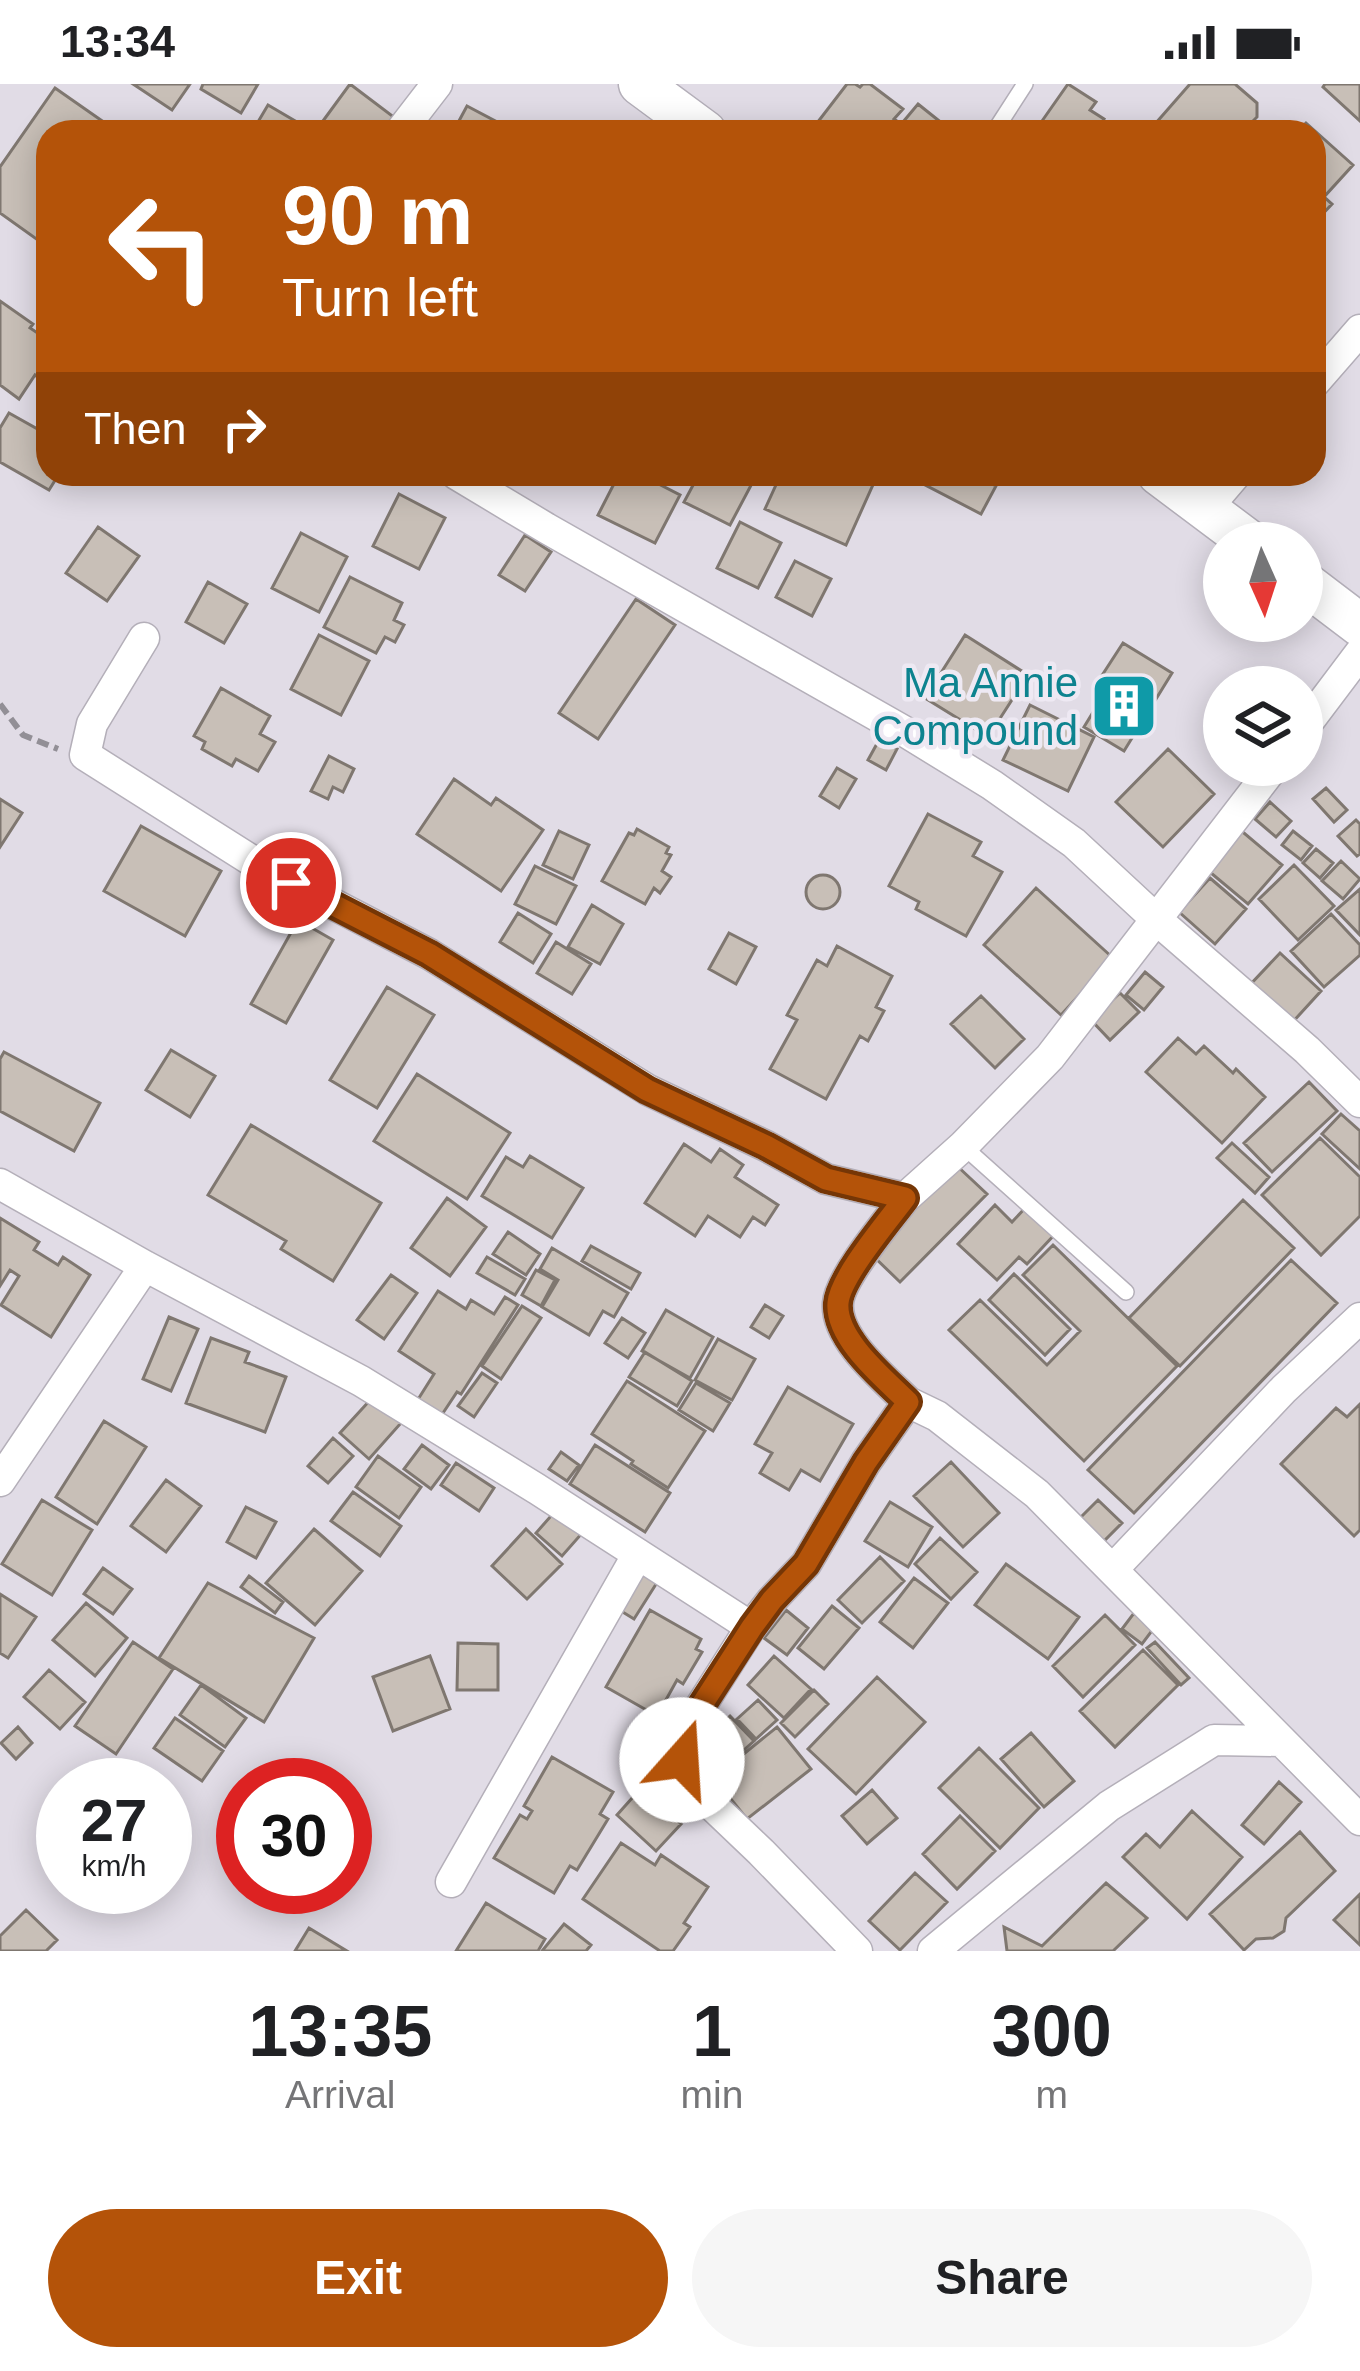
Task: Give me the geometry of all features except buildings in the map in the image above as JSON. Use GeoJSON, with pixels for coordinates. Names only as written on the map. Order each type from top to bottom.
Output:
{"type":"FeatureCollection","features":[{"type":"Feature","properties":{"kind":"street"},"geometry":{"type":"LineString","coordinates":[[409,120],[436,84]]}},
{"type":"Feature","properties":{"kind":"street"},"geometry":{"type":"LineString","coordinates":[[640,84],[689,120]]}},
{"type":"Feature","properties":{"kind":"street"},"geometry":{"type":"LineString","coordinates":[[1326,369],[1360,330]]}},
{"type":"Feature","properties":{"kind":"street"},"geometry":{"type":"LineString","coordinates":[[476,486],[992,785],[1074,843],[1360,1102]]}},
{"type":"Feature","properties":{"kind":"street"},"geometry":{"type":"LineString","coordinates":[[1175,486],[1223,522]]}},
{"type":"Feature","properties":{"kind":"street"},"geometry":{"type":"LineString","coordinates":[[1206,509],[1226,486]]}},
{"type":"Feature","properties":{"kind":"street"},"geometry":{"type":"LineString","coordinates":[[1323,597],[1360,625]]}},
{"type":"Feature","properties":{"kind":"street"},"geometry":{"type":"LineString","coordinates":[[144,638],[92,724],[85,755],[262,867],[429,954],[647,1090],[826,1179],[905,1198]]}},
{"type":"Feature","properties":{"kind":"street"},"geometry":{"type":"LineString","coordinates":[[1323,702],[1360,653]]}},
{"type":"Feature","properties":{"kind":"street"},"geometry":{"type":"LineString","coordinates":[[1259,786],[1050,1057],[905,1198],[848,1277],[838,1303],[844,1330],[863,1357],[908,1402],[937,1416],[1037,1494],[1360,1820]]}},
{"type":"Feature","properties":{"kind":"street"},"geometry":{"type":"LineString","coordinates":[[0,1184],[361,1381],[752,1627]]}},
{"type":"Feature","properties":{"kind":"street"},"geometry":{"type":"LineString","coordinates":[[0,1480],[145,1266]]}},
{"type":"Feature","properties":{"kind":"street"},"geometry":{"type":"LineString","coordinates":[[1113,1569],[1284,1388],[1360,1318]]}},
{"type":"Feature","properties":{"kind":"street"},"geometry":{"type":"LineString","coordinates":[[857,1951],[697,1792],[682,1760],[685,1731],[752,1627],[806,1564],[908,1402]]}},
{"type":"Feature","properties":{"kind":"street"},"geometry":{"type":"LineString","coordinates":[[451,1882],[638,1554]]}},
{"type":"Feature","properties":{"kind":"street"},"geometry":{"type":"LineString","coordinates":[[933,1951],[1108,1806],[1214,1740],[1240,1701]]}},
{"type":"Feature","properties":{"kind":"street"},"geometry":{"type":"LineString","coordinates":[[1214,1740],[1280,1741]]}},
{"type":"Feature","properties":{"kind":"lane"},"geometry":{"type":"LineString","coordinates":[[1002,120],[1025,84]]}},
{"type":"Feature","properties":{"kind":"lane"},"geometry":{"type":"LineString","coordinates":[[963,1146],[1126,1292]]}},
{"type":"Feature","properties":{"kind":"path"},"geometry":{"type":"LineString","coordinates":[[0,704],[23,735],[51,748],[85,755]]}},
{"type":"Feature","properties":{"kind":"place","name":"Ma Annie Compound"},"geometry":{"type":"Point","coordinates":[1124,706]}},
{"type":"Feature","properties":{"kind":"route"},"geometry":{"type":"LineString","coordinates":[[291,883],[429,954],[647,1090],[826,1179],[905,1198],[848,1277],[838,1303],[844,1330],[863,1357],[908,1402],[806,1564],[752,1627],[685,1731],[682,1760]]}}]}
